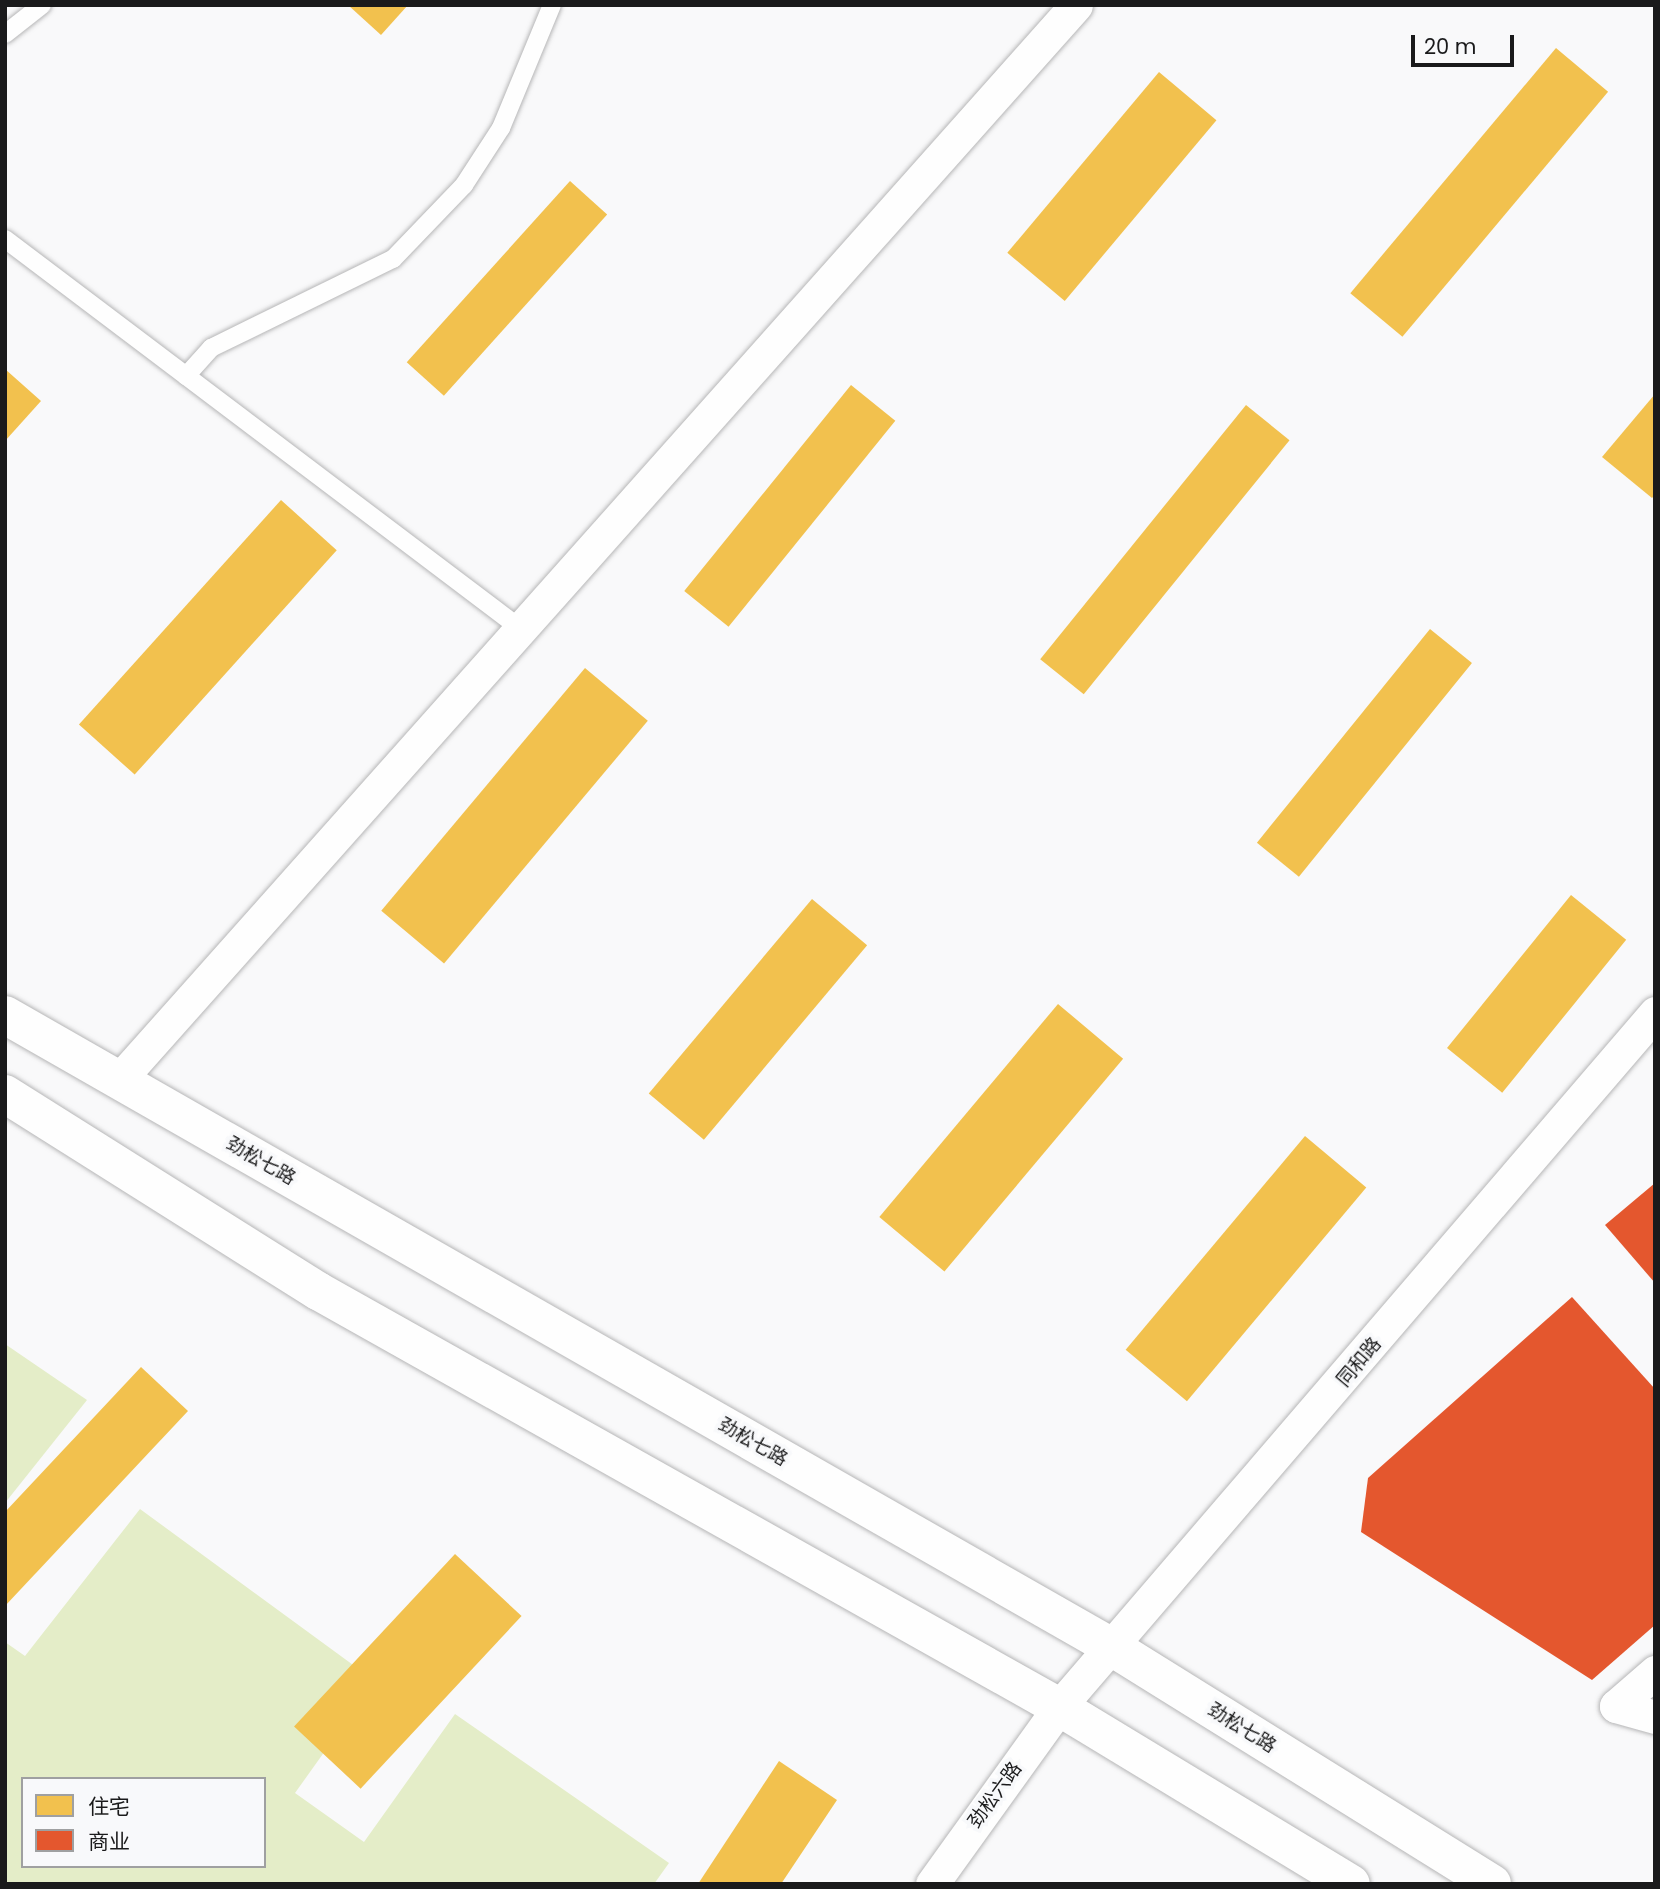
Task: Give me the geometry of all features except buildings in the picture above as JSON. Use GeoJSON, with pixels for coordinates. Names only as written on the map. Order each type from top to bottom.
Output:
{"type":"FeatureCollection","features":[{"type":"Feature","properties":{"kind":"main road","name":"劲松七路"},"geometry":{"type":"LineString","coordinates":[[5,1015],[1115,1649],[1492,1884]]}},
{"type":"Feature","properties":{"kind":"main road"},"geometry":{"type":"LineString","coordinates":[[5,1094],[318,1291],[1059,1707],[1351,1884]]}},
{"type":"Feature","properties":{"kind":"street"},"geometry":{"type":"LineString","coordinates":[[119,1080],[1076,5]]}},
{"type":"Feature","properties":{"kind":"street","name":"同和路"},"geometry":{"type":"LineString","coordinates":[[1059,1707],[1115,1649],[1655,1013]]}},
{"type":"Feature","properties":{"kind":"street"},"geometry":{"type":"LineString","coordinates":[[1655,1672],[1616,1706],[1655,1717]]}},
{"type":"Feature","properties":{"kind":"street","name":"劲松六路"},"geometry":{"type":"LineString","coordinates":[[932,1884],[1059,1707]]}},
{"type":"Feature","properties":{"kind":"lane"},"geometry":{"type":"LineString","coordinates":[[5,34],[42,5]]}},
{"type":"Feature","properties":{"kind":"lane"},"geometry":{"type":"LineString","coordinates":[[186,376],[211,348],[393,259],[464,185],[501,128],[552,5]]}},
{"type":"Feature","properties":{"kind":"lane"},"geometry":{"type":"LineString","coordinates":[[5,239],[521,629]]}},
{"type":"Feature","properties":{"kind":"green space"},"geometry":{"type":"Polygon","coordinates":[[[5,1344],[87,1400],[5,1503],[5,1344]]]}},
{"type":"Feature","properties":{"kind":"green space"},"geometry":{"type":"Polygon","coordinates":[[[140,1509],[375,1681],[295,1793],[364,1842],[455,1714],[669,1863],[654,1884],[5,1884],[5,1642],[25,1656],[140,1509]]]}}]}
